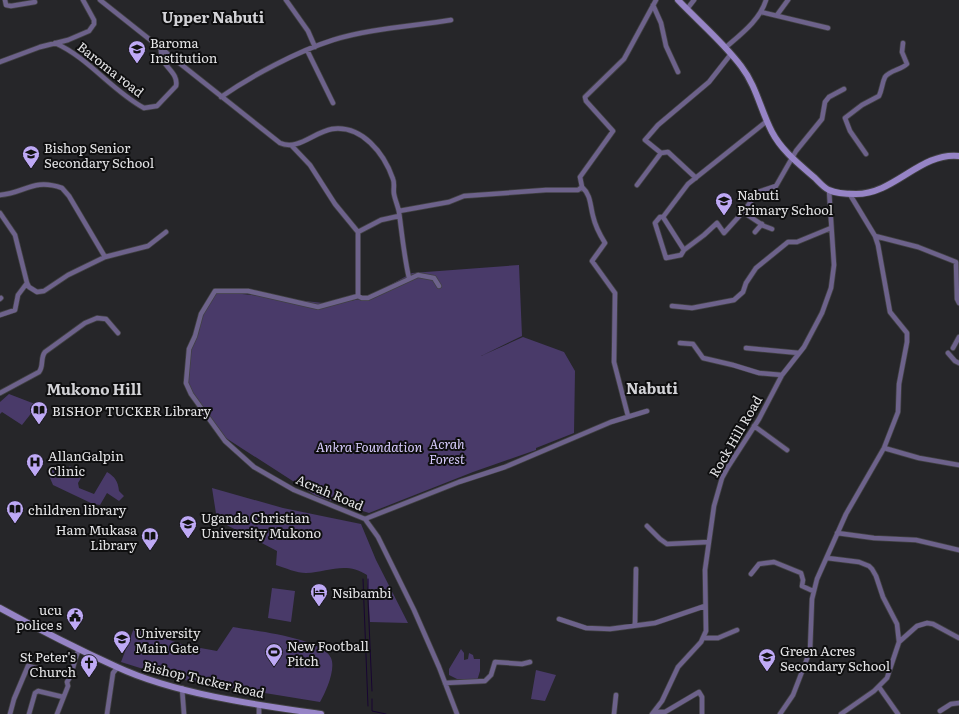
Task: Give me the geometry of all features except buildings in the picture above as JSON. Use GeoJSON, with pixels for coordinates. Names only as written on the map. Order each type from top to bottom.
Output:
{"type":"FeatureCollection","features":[{"type":"Feature","properties":{"kind":"street"},"geometry":{"type":"LineString","coordinates":[[4,0],[6,5],[11,6],[35,2]]}},
{"type":"Feature","properties":{"kind":"street"},"geometry":{"type":"LineString","coordinates":[[0,62],[85,34],[94,24],[93,16],[83,0]]}},
{"type":"Feature","properties":{"kind":"street"},"geometry":{"type":"LineString","coordinates":[[100,0],[161,50],[280,143],[292,146],[310,165],[335,204],[358,232],[358,296],[368,298],[418,275],[434,278],[439,286]]}},
{"type":"Feature","properties":{"kind":"street"},"geometry":{"type":"LineString","coordinates":[[286,0],[308,31],[315,47]]}},
{"type":"Feature","properties":{"kind":"street"},"geometry":{"type":"LineString","coordinates":[[628,416],[614,362],[614,293],[592,262],[605,243],[593,217],[590,198],[582,187],[580,177],[611,136],[613,131],[586,101],[586,95],[619,65],[656,0]]}},
{"type":"Feature","properties":{"kind":"street"},"geometry":{"type":"LineString","coordinates":[[678,0],[731,54],[754,85],[772,133],[792,158],[829,190],[849,193],[871,192],[885,187],[928,161],[942,156],[959,156]]}},
{"type":"Feature","properties":{"kind":"street"},"geometry":{"type":"LineString","coordinates":[[687,9],[694,0]]}},
{"type":"Feature","properties":{"kind":"street"},"geometry":{"type":"LineString","coordinates":[[725,48],[761,12],[766,0]]}},
{"type":"Feature","properties":{"kind":"street"},"geometry":{"type":"LineString","coordinates":[[777,15],[788,0]]}},
{"type":"Feature","properties":{"kind":"street"},"geometry":{"type":"LineString","coordinates":[[653,5],[661,23],[666,46],[678,72]]}},
{"type":"Feature","properties":{"kind":"street"},"geometry":{"type":"LineString","coordinates":[[761,12],[828,28]]}},
{"type":"Feature","properties":{"kind":"street"},"geometry":{"type":"LineString","coordinates":[[221,97],[244,82],[315,47],[349,36],[451,20]]}},
{"type":"Feature","properties":{"kind":"street"},"geometry":{"type":"LineString","coordinates":[[68,40],[71,50]]}},
{"type":"Feature","properties":{"kind":"street","name":"Baroma road"},"geometry":{"type":"LineString","coordinates":[[55,43],[71,50],[130,99],[144,108],[157,106],[176,86],[176,77],[162,61],[161,50]]}},
{"type":"Feature","properties":{"kind":"street"},"geometry":{"type":"LineString","coordinates":[[866,154],[850,131],[845,118],[862,105],[879,96],[885,78],[889,73],[903,68],[907,64],[902,52],[903,43]]}},
{"type":"Feature","properties":{"kind":"street"},"geometry":{"type":"LineString","coordinates":[[307,50],[333,103]]}},
{"type":"Feature","properties":{"kind":"street"},"geometry":{"type":"LineString","coordinates":[[661,153],[645,140],[663,121],[709,82],[731,54]]}},
{"type":"Feature","properties":{"kind":"street"},"geometry":{"type":"LineString","coordinates":[[767,121],[688,184],[663,217],[660,217],[655,223],[666,258],[681,256],[684,250],[717,223],[724,233],[743,212],[758,192],[776,186],[792,158],[822,119],[826,102],[829,97],[844,89]]}},
{"type":"Feature","properties":{"kind":"street"},"geometry":{"type":"LineString","coordinates":[[292,146],[331,129],[349,129],[366,138],[377,150],[393,179],[394,193],[399,214],[409,278]]}},
{"type":"Feature","properties":{"kind":"street"},"geometry":{"type":"LineString","coordinates":[[637,185],[661,153],[668,152],[696,178]]}},
{"type":"Feature","properties":{"kind":"street"},"geometry":{"type":"LineString","coordinates":[[0,195],[8,194],[33,184],[62,188],[69,196],[104,257]]}},
{"type":"Feature","properties":{"kind":"street"},"geometry":{"type":"LineString","coordinates":[[358,232],[376,221],[449,202],[464,196],[546,190],[578,190],[582,187]]}},
{"type":"Feature","properties":{"kind":"street","name":"Rock Hill Road"},"geometry":{"type":"LineString","coordinates":[[704,638],[706,630],[705,570],[714,506],[722,478],[763,413],[782,375],[798,353],[822,313],[831,288],[834,265],[829,190]]}},
{"type":"Feature","properties":{"kind":"street"},"geometry":{"type":"LineString","coordinates":[[780,714],[793,695],[810,651],[813,591],[816,579],[846,514],[884,448],[898,412],[899,384],[907,342],[906,333],[903,326],[890,312],[878,245],[875,236],[849,193]]}},
{"type":"Feature","properties":{"kind":"street"},"geometry":{"type":"LineString","coordinates":[[743,212],[772,229]]}},
{"type":"Feature","properties":{"kind":"street"},"geometry":{"type":"LineString","coordinates":[[0,213],[15,235],[27,283],[33,291],[41,292],[68,275],[104,257],[148,246],[166,232]]}},
{"type":"Feature","properties":{"kind":"street"},"geometry":{"type":"LineString","coordinates":[[663,217],[684,250]]}},
{"type":"Feature","properties":{"kind":"street"},"geometry":{"type":"LineString","coordinates":[[755,232],[762,224]]}},
{"type":"Feature","properties":{"kind":"street"},"geometry":{"type":"LineString","coordinates":[[672,306],[701,307],[739,298],[753,271],[788,242],[796,242],[831,228]]}},
{"type":"Feature","properties":{"kind":"street"},"geometry":{"type":"LineString","coordinates":[[875,236],[928,251],[956,262],[956,299],[959,303]]}},
{"type":"Feature","properties":{"kind":"street"},"geometry":{"type":"LineString","coordinates":[[0,315],[15,310],[18,295],[27,283]]}},
{"type":"Feature","properties":{"kind":"street","name":"Acrah Road"},"geometry":{"type":"LineString","coordinates":[[358,296],[318,307],[248,291],[215,291],[201,314],[195,336],[189,349],[186,383],[191,394],[217,432],[243,458],[271,477],[294,490],[365,519],[378,537],[392,564],[425,634],[457,714]]}},
{"type":"Feature","properties":{"kind":"street"},"geometry":{"type":"LineString","coordinates":[[0,393],[39,372],[42,369],[43,355],[45,352],[92,319],[106,319],[118,333]]}},
{"type":"Feature","properties":{"kind":"street"},"geometry":{"type":"LineString","coordinates":[[953,348],[959,337]]}},
{"type":"Feature","properties":{"kind":"street"},"geometry":{"type":"LineString","coordinates":[[680,343],[693,344],[703,358],[733,364],[759,373],[782,375]]}},
{"type":"Feature","properties":{"kind":"street"},"geometry":{"type":"LineString","coordinates":[[746,348],[798,353]]}},
{"type":"Feature","properties":{"kind":"street"},"geometry":{"type":"LineString","coordinates":[[948,353],[955,361],[959,363]]}},
{"type":"Feature","properties":{"kind":"street"},"geometry":{"type":"LineString","coordinates":[[365,519],[459,482],[505,468],[628,416],[647,411]]}},
{"type":"Feature","properties":{"kind":"street"},"geometry":{"type":"LineString","coordinates":[[754,426],[787,450]]}},
{"type":"Feature","properties":{"kind":"street"},"geometry":{"type":"LineString","coordinates":[[884,448],[919,458],[959,465]]}},
{"type":"Feature","properties":{"kind":"street"},"geometry":{"type":"LineString","coordinates":[[647,526],[667,544],[709,542]]}},
{"type":"Feature","properties":{"kind":"street"},"geometry":{"type":"LineString","coordinates":[[837,533],[874,538],[916,540],[959,550]]}},
{"type":"Feature","properties":{"kind":"street"},"geometry":{"type":"LineString","coordinates":[[827,558],[859,562],[869,566],[872,569],[883,597],[897,624],[899,642],[890,672],[879,687],[841,714]]}},
{"type":"Feature","properties":{"kind":"street"},"geometry":{"type":"LineString","coordinates":[[751,574],[760,564],[774,562],[801,573],[803,580],[802,586],[813,591]]}},
{"type":"Feature","properties":{"kind":"street"},"geometry":{"type":"LineString","coordinates":[[635,625],[636,569]]}},
{"type":"Feature","properties":{"kind":"street"},"geometry":{"type":"LineString","coordinates":[[559,619],[576,626],[598,629],[655,623],[705,606]]}},
{"type":"Feature","properties":{"kind":"street","name":"Bishop Tucker Road"},"geometry":{"type":"LineString","coordinates":[[0,608],[79,650],[117,668],[145,678],[182,688],[259,705],[317,714]]}},
{"type":"Feature","properties":{"kind":"street"},"geometry":{"type":"LineString","coordinates":[[899,642],[917,626],[927,623],[933,624],[959,638]]}},
{"type":"Feature","properties":{"kind":"street"},"geometry":{"type":"LineString","coordinates":[[653,713],[662,701],[678,667],[704,638],[718,638],[737,630]]}},
{"type":"Feature","properties":{"kind":"street"},"geometry":{"type":"LineString","coordinates":[[57,714],[79,650]]}},
{"type":"Feature","properties":{"kind":"street"},"geometry":{"type":"LineString","coordinates":[[445,683],[485,681],[491,675],[495,662],[522,664],[530,662]]}},
{"type":"Feature","properties":{"kind":"street"},"geometry":{"type":"LineString","coordinates":[[10,714],[14,699],[28,666],[39,669]]}},
{"type":"Feature","properties":{"kind":"street"},"geometry":{"type":"LineString","coordinates":[[107,714],[113,673],[117,668]]}},
{"type":"Feature","properties":{"kind":"street"},"geometry":{"type":"LineString","coordinates":[[879,687],[898,714]]}},
{"type":"Feature","properties":{"kind":"street"},"geometry":{"type":"LineString","coordinates":[[182,688],[184,714]]}},
{"type":"Feature","properties":{"kind":"street"},"geometry":{"type":"LineString","coordinates":[[29,714],[34,693],[38,691],[64,697]]}},
{"type":"Feature","properties":{"kind":"street"},"geometry":{"type":"LineString","coordinates":[[653,713],[665,712],[699,692],[702,697],[702,714]]}},
{"type":"Feature","properties":{"kind":"street"},"geometry":{"type":"LineString","coordinates":[[614,714],[616,695]]}},
{"type":"Feature","properties":{"kind":"street"},"geometry":{"type":"LineString","coordinates":[[940,711],[951,704],[959,703]]}},
{"type":"Feature","properties":{"kind":"street"},"geometry":{"type":"LineString","coordinates":[[259,705],[259,714]]}},
{"type":"Feature","properties":{"kind":"green space"},"geometry":{"type":"Polygon","coordinates":[[[519,265],[522,336],[481,356],[523,337],[564,352],[575,371],[574,433],[536,448],[536,450],[473,472],[369,513],[316,496],[215,431],[186,383],[189,349],[201,314],[215,291],[332,304],[366,298],[412,273],[519,265]]]}},
{"type":"Feature","properties":{"kind":"green space"},"geometry":{"type":"Polygon","coordinates":[[[9,394],[35,404],[33,411],[22,425],[2,412],[0,414],[0,402],[9,394]]]}},
{"type":"Feature","properties":{"kind":"green space"},"geometry":{"type":"Polygon","coordinates":[[[70,466],[81,478],[78,483],[79,488],[94,494],[107,472],[116,480],[119,491],[124,496],[119,501],[107,493],[100,505],[93,504],[53,485],[47,471],[53,468],[61,475],[70,466]]]}},
{"type":"Feature","properties":{"kind":"green space"},"geometry":{"type":"Polygon","coordinates":[[[212,488],[283,508],[361,524],[376,560],[408,623],[370,622],[367,575],[359,571],[337,568],[302,573],[276,565],[277,551],[217,520],[212,488]]]}},
{"type":"Feature","properties":{"kind":"green space"},"geometry":{"type":"Polygon","coordinates":[[[272,588],[295,591],[291,622],[268,618],[272,588]]]}},
{"type":"Feature","properties":{"kind":"green space"},"geometry":{"type":"Polygon","coordinates":[[[233,627],[287,636],[315,645],[325,651],[331,658],[332,668],[327,687],[320,702],[172,678],[121,662],[134,628],[184,645],[217,651],[233,627]]]}},
{"type":"Feature","properties":{"kind":"green space"},"geometry":{"type":"Polygon","coordinates":[[[461,649],[464,653],[464,660],[468,659],[469,653],[473,655],[474,659],[480,659],[480,671],[477,681],[457,679],[449,675],[449,669],[461,649]]]}},
{"type":"Feature","properties":{"kind":"green space"},"geometry":{"type":"Polygon","coordinates":[[[536,670],[556,675],[545,701],[531,699],[536,670]]]}},
{"type":"Feature","properties":{"kind":"waterway"},"geometry":{"type":"LineString","coordinates":[[363,579],[368,706]]}},
{"type":"Feature","properties":{"kind":"waterway"},"geometry":{"type":"LineString","coordinates":[[368,579],[372,691]]}},
{"type":"Feature","properties":{"kind":"waterway"},"geometry":{"type":"LineString","coordinates":[[372,699],[372,711],[386,714]]}},
{"type":"Feature","properties":{"kind":"place","name":"Baroma Institution"},"geometry":{"type":"Point","coordinates":[137,64]}},
{"type":"Feature","properties":{"kind":"place","name":"Bishop Senior Secondary School"},"geometry":{"type":"Point","coordinates":[31,169]}},
{"type":"Feature","properties":{"kind":"place","name":"Nabuti Primary School"},"geometry":{"type":"Point","coordinates":[724,216]}},
{"type":"Feature","properties":{"kind":"place","name":"BISHOP TUCKER Library"},"geometry":{"type":"Point","coordinates":[39,425]}},
{"type":"Feature","properties":{"kind":"place","name":"AllanGalpin Clinic"},"geometry":{"type":"Point","coordinates":[35,477]}},
{"type":"Feature","properties":{"kind":"place","name":"children library"},"geometry":{"type":"Point","coordinates":[15,524]}},
{"type":"Feature","properties":{"kind":"place","name":"Uganda Christian University Mukono"},"geometry":{"type":"Point","coordinates":[188,539]}},
{"type":"Feature","properties":{"kind":"place","name":"Ham Mukasa Library"},"geometry":{"type":"Point","coordinates":[150,551]}},
{"type":"Feature","properties":{"kind":"place","name":"Nsibambi"},"geometry":{"type":"Point","coordinates":[319,607]}},
{"type":"Feature","properties":{"kind":"place","name":"ucu police s"},"geometry":{"type":"Point","coordinates":[75,631]}},
{"type":"Feature","properties":{"kind":"place","name":"University Main Gate"},"geometry":{"type":"Point","coordinates":[122,654]}},
{"type":"Feature","properties":{"kind":"place","name":"New Football Pitch"},"geometry":{"type":"Point","coordinates":[274,667]}},
{"type":"Feature","properties":{"kind":"place","name":"Green Acres Secondary School"},"geometry":{"type":"Point","coordinates":[767,672]}},
{"type":"Feature","properties":{"kind":"place","name":"St Peter's Church"},"geometry":{"type":"Point","coordinates":[89,678]}},
{"type":"Feature","properties":{"kind":"district","name":"Upper Nabuti"},"geometry":{"type":"Point","coordinates":[213,16]}},
{"type":"Feature","properties":{"kind":"district","name":"Nabuti"},"geometry":{"type":"Point","coordinates":[652,387]}},
{"type":"Feature","properties":{"kind":"district","name":"Mukono Hill"},"geometry":{"type":"Point","coordinates":[94,388]}},
{"type":"Feature","properties":{"kind":"park label","name":"Ankra Foundation"},"geometry":{"type":"Point","coordinates":[369,446]}},
{"type":"Feature","properties":{"kind":"park label","name":"Acrah Forest"},"geometry":{"type":"Point","coordinates":[447,450]}}]}
